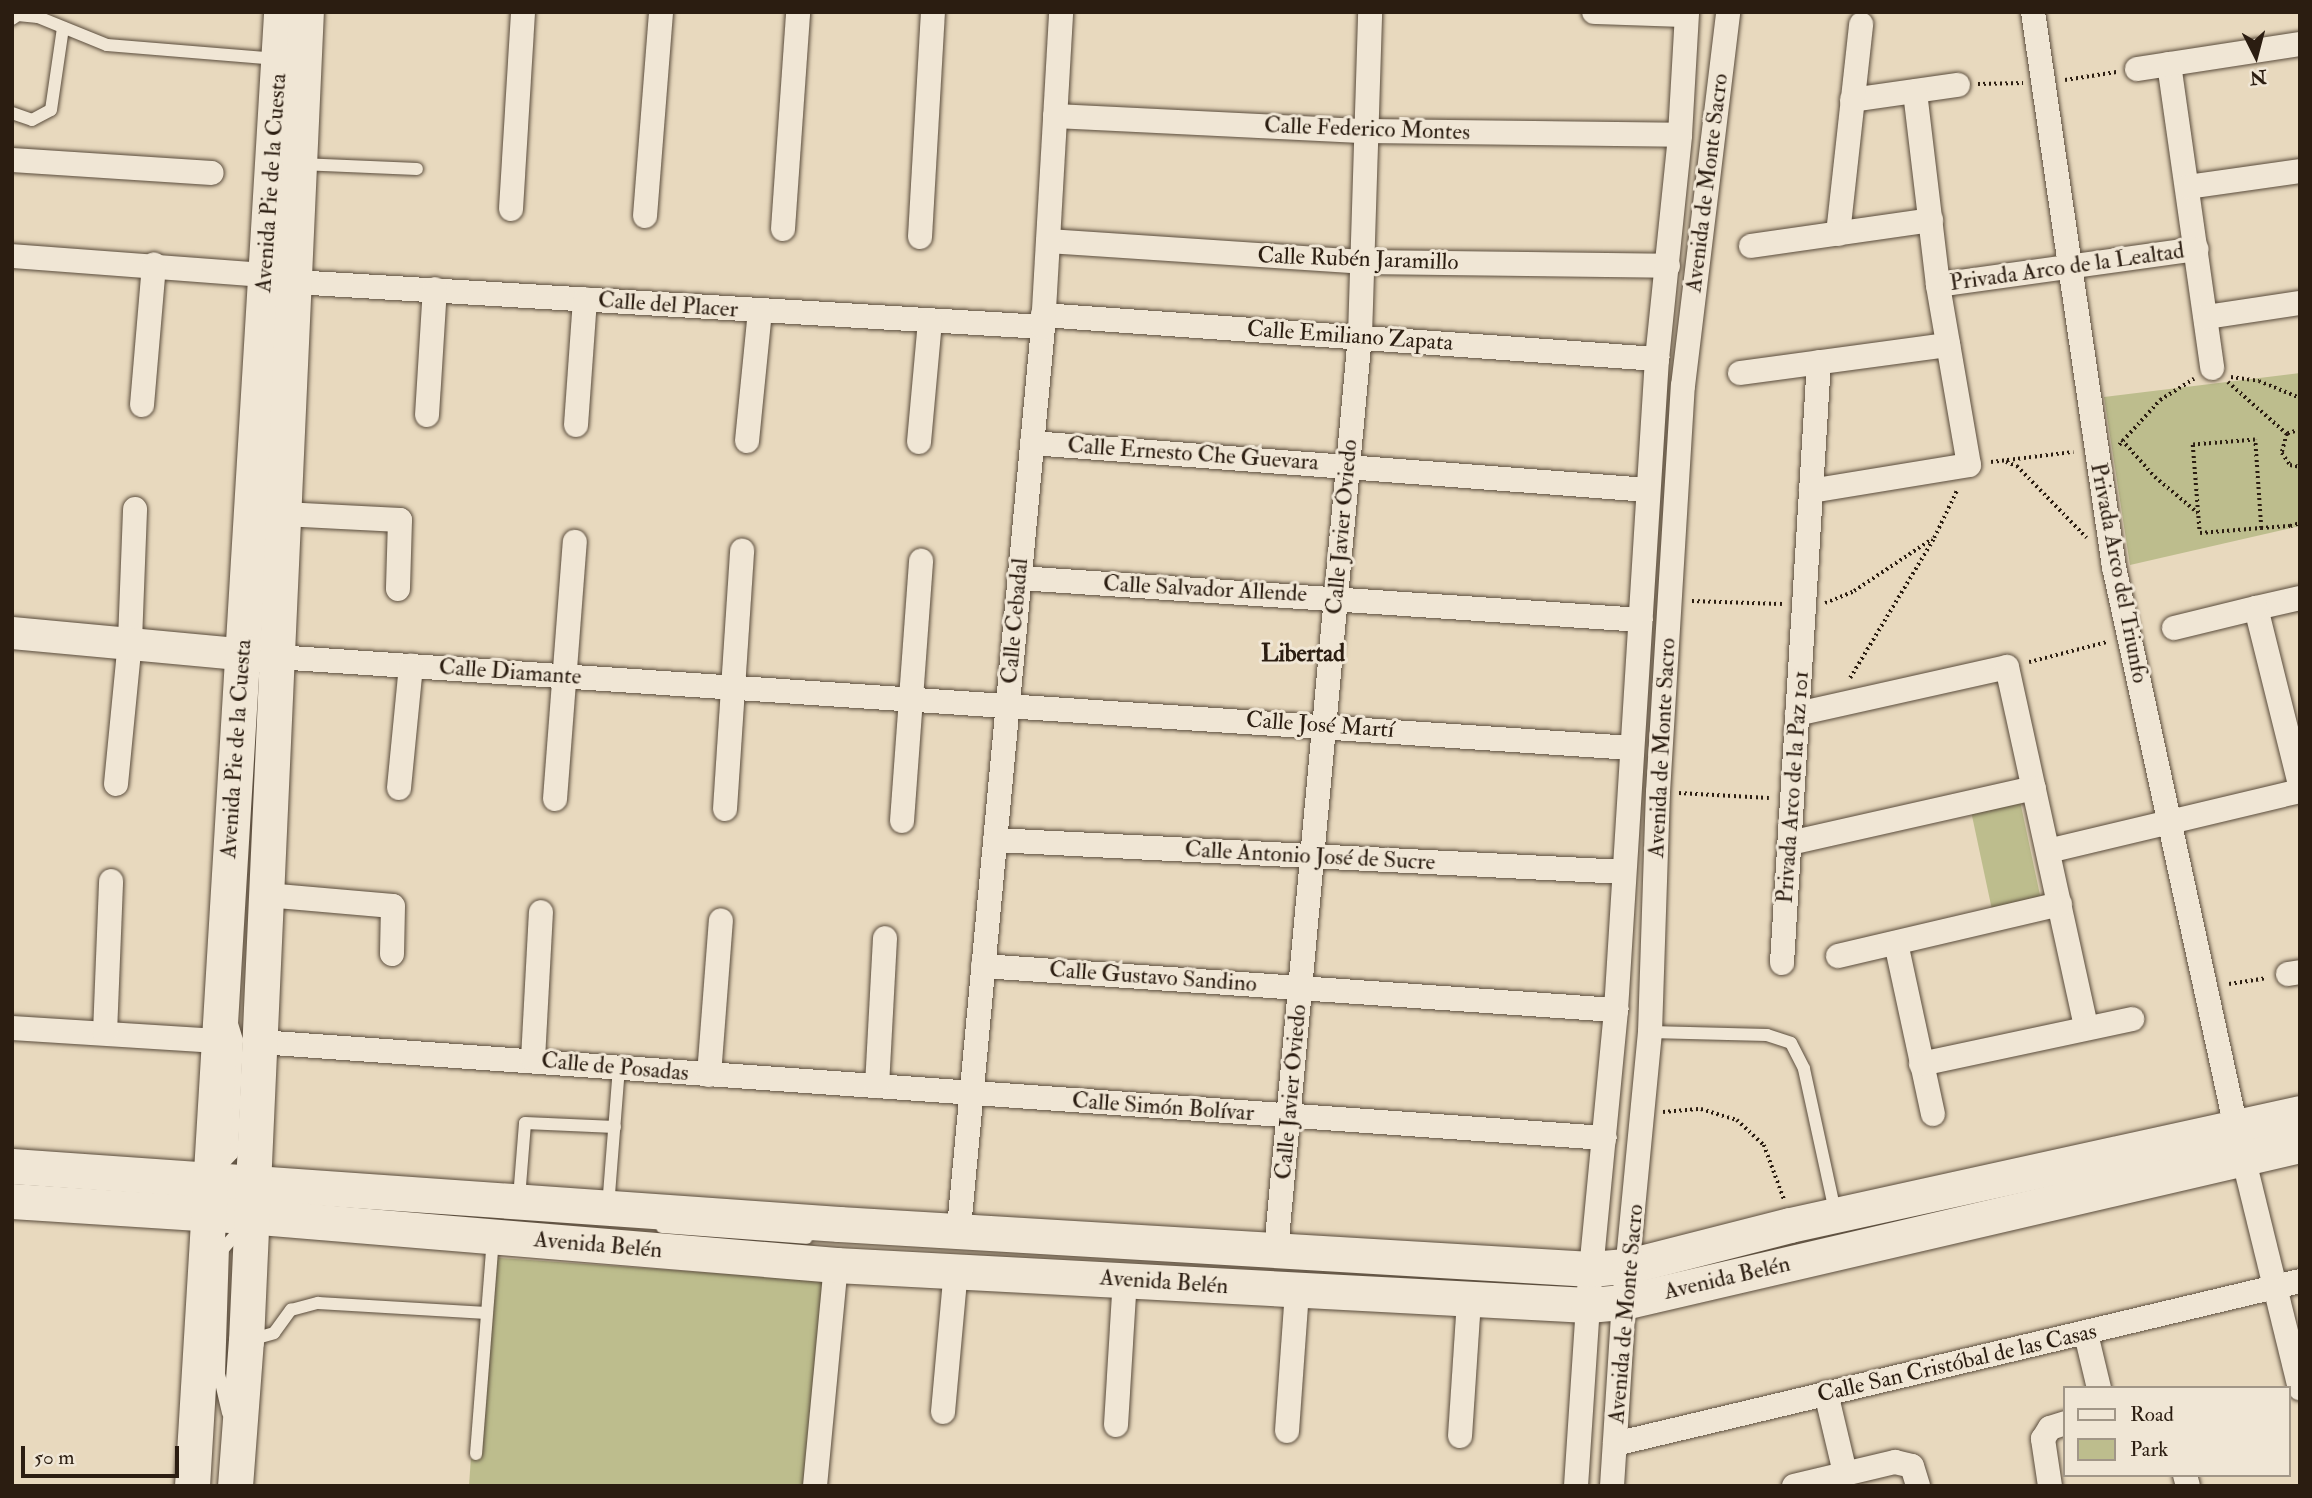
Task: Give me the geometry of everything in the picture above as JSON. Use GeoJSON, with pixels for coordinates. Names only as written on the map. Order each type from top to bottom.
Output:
{"type":"FeatureCollection","features":[{"type":"Feature","properties":{"kind":"main road","name":"Avenida Pie de la Cuesta"},"geometry":{"type":"LineString","coordinates":[[236,1470],[246,1341],[283,514],[279,60],[300,13]]}},
{"type":"Feature","properties":{"kind":"main road","name":"Avenida Pie de la Cuesta"},"geometry":{"type":"LineString","coordinates":[[192,1486],[242,655],[279,278],[299,164],[300,13]]}},
{"type":"Feature","properties":{"kind":"main road","name":"Avenida Belén"},"geometry":{"type":"LineString","coordinates":[[252,1200],[493,1236],[830,1247],[956,1269],[1469,1299],[1626,1283],[2240,1143],[2300,1113]]}},
{"type":"Feature","properties":{"kind":"main road","name":"Avenida Belén"},"geometry":{"type":"LineString","coordinates":[[1626,1283],[1790,1225],[1836,1215],[2240,1143],[2300,1145]]}},
{"type":"Feature","properties":{"kind":"main road","name":"Avenida Belén"},"geometry":{"type":"LineString","coordinates":[[12,1166],[208,1197]]}},
{"type":"Feature","properties":{"kind":"main road","name":"Avenida Belén"},"geometry":{"type":"LineString","coordinates":[[12,1201],[208,1197],[252,1200],[519,1201],[1276,1250],[1589,1286]]}},
{"type":"Feature","properties":{"kind":"street"},"geometry":{"type":"LineString","coordinates":[[511,209],[523,12]]}},
{"type":"Feature","properties":{"kind":"street"},"geometry":{"type":"LineString","coordinates":[[645,216],[661,12]]}},
{"type":"Feature","properties":{"kind":"street"},"geometry":{"type":"LineString","coordinates":[[783,229],[798,12]]}},
{"type":"Feature","properties":{"kind":"street"},"geometry":{"type":"LineString","coordinates":[[920,237],[933,12]]}},
{"type":"Feature","properties":{"kind":"street","name":"Calle Cebadal"},"geometry":{"type":"LineString","coordinates":[[959,1228],[1043,321],[1061,12]]}},
{"type":"Feature","properties":{"kind":"street","name":"Calle Javier Oviedo"},"geometry":{"type":"LineString","coordinates":[[1276,1250],[1360,336],[1370,12]]}},
{"type":"Feature","properties":{"kind":"street"},"geometry":{"type":"LineString","coordinates":[[1594,12],[1687,14]]}},
{"type":"Feature","properties":{"kind":"street","name":"Avenida de Monte Sacro"},"geometry":{"type":"LineString","coordinates":[[1612,1486],[1626,1283],[1650,1032],[1658,792],[1683,386],[1728,12]]}},
{"type":"Feature","properties":{"kind":"street","name":"Privada Arco del Triunfo"},"geometry":{"type":"LineString","coordinates":[[2032,12],[2114,567],[2240,1143],[2289,1284],[2300,1388]]}},
{"type":"Feature","properties":{"kind":"street","name":"Avenida de Monte Sacro"},"geometry":{"type":"LineString","coordinates":[[1576,1486],[1589,1286],[1616,1010],[1657,359],[1680,135],[1687,14]]}},
{"type":"Feature","properties":{"kind":"street"},"geometry":{"type":"LineString","coordinates":[[1838,234],[1861,24]]}},
{"type":"Feature","properties":{"kind":"street"},"geometry":{"type":"LineString","coordinates":[[2137,69],[2300,44]]}},
{"type":"Feature","properties":{"kind":"street"},"geometry":{"type":"LineString","coordinates":[[2169,64],[2212,368]]}},
{"type":"Feature","properties":{"kind":"street"},"geometry":{"type":"LineString","coordinates":[[1852,100],[1958,85]]}},
{"type":"Feature","properties":{"kind":"street"},"geometry":{"type":"LineString","coordinates":[[1811,491],[1969,465],[1938,285],[1915,91]]}},
{"type":"Feature","properties":{"kind":"street","name":"Calle Federico Montes"},"geometry":{"type":"LineString","coordinates":[[1055,116],[1366,131],[1680,135]]}},
{"type":"Feature","properties":{"kind":"street"},"geometry":{"type":"LineString","coordinates":[[12,160],[212,173]]}},
{"type":"Feature","properties":{"kind":"street"},"geometry":{"type":"LineString","coordinates":[[2188,187],[2300,172]]}},
{"type":"Feature","properties":{"kind":"street"},"geometry":{"type":"LineString","coordinates":[[1751,246],[1931,220]]}},
{"type":"Feature","properties":{"kind":"street","name":"Calle Rubén Jaramillo"},"geometry":{"type":"LineString","coordinates":[[1048,240],[1362,262],[1668,265]]}},
{"type":"Feature","properties":{"kind":"street","name":"Privada Arco de la Lealtad"},"geometry":{"type":"LineString","coordinates":[[1938,285],[2197,249]]}},
{"type":"Feature","properties":{"kind":"street","name":"Calle del Placer"},"geometry":{"type":"LineString","coordinates":[[12,256],[154,265],[279,278],[930,322],[1043,321]]}},
{"type":"Feature","properties":{"kind":"street"},"geometry":{"type":"LineString","coordinates":[[142,405],[154,265]]}},
{"type":"Feature","properties":{"kind":"street"},"geometry":{"type":"LineString","coordinates":[[428,415],[435,289]]}},
{"type":"Feature","properties":{"kind":"street"},"geometry":{"type":"LineString","coordinates":[[576,425],[585,299]]}},
{"type":"Feature","properties":{"kind":"street"},"geometry":{"type":"LineString","coordinates":[[2206,317],[2300,303]]}},
{"type":"Feature","properties":{"kind":"street"},"geometry":{"type":"LineString","coordinates":[[747,441],[760,311]]}},
{"type":"Feature","properties":{"kind":"street","name":"Calle Emiliano Zapata"},"geometry":{"type":"LineString","coordinates":[[1043,321],[1360,336],[1657,359]]}},
{"type":"Feature","properties":{"kind":"street"},"geometry":{"type":"LineString","coordinates":[[919,442],[930,322]]}},
{"type":"Feature","properties":{"kind":"street"},"geometry":{"type":"LineString","coordinates":[[1740,373],[1948,345]]}},
{"type":"Feature","properties":{"kind":"street","name":"Privada Arco de la Paz 101"},"geometry":{"type":"LineString","coordinates":[[1782,963],[1819,362]]}},
{"type":"Feature","properties":{"kind":"street","name":"Calle Ernesto Che Guevara"},"geometry":{"type":"LineString","coordinates":[[1032,443],[1348,465],[1648,491]]}},
{"type":"Feature","properties":{"kind":"street"},"geometry":{"type":"LineString","coordinates":[[116,784],[130,641],[135,509]]}},
{"type":"Feature","properties":{"kind":"street"},"geometry":{"type":"LineString","coordinates":[[283,514],[400,520],[398,589]]}},
{"type":"Feature","properties":{"kind":"street"},"geometry":{"type":"LineString","coordinates":[[555,799],[575,542]]}},
{"type":"Feature","properties":{"kind":"street"},"geometry":{"type":"LineString","coordinates":[[725,809],[742,551]]}},
{"type":"Feature","properties":{"kind":"street"},"geometry":{"type":"LineString","coordinates":[[902,821],[921,561]]}},
{"type":"Feature","properties":{"kind":"street","name":"Calle Salvador Allende"},"geometry":{"type":"LineString","coordinates":[[1019,578],[1335,596],[1641,620]]}},
{"type":"Feature","properties":{"kind":"street"},"geometry":{"type":"LineString","coordinates":[[2174,628],[2300,598]]}},
{"type":"Feature","properties":{"kind":"street"},"geometry":{"type":"LineString","coordinates":[[2256,608],[2293,730],[2300,785]]}},
{"type":"Feature","properties":{"kind":"street","name":"Calle Diamante"},"geometry":{"type":"LineString","coordinates":[[12,633],[130,641],[242,655],[1008,703]]}},
{"type":"Feature","properties":{"kind":"street"},"geometry":{"type":"LineString","coordinates":[[399,788],[411,666]]}},
{"type":"Feature","properties":{"kind":"street"},"geometry":{"type":"LineString","coordinates":[[1797,714],[2007,667],[2086,1027]]}},
{"type":"Feature","properties":{"kind":"street","name":"Calle José Martí"},"geometry":{"type":"LineString","coordinates":[[1008,703],[1631,748]]}},
{"type":"Feature","properties":{"kind":"street"},"geometry":{"type":"LineString","coordinates":[[1790,843],[2034,788]]}},
{"type":"Feature","properties":{"kind":"street"},"geometry":{"type":"LineString","coordinates":[[2048,851],[2169,820],[2300,792]]}},
{"type":"Feature","properties":{"kind":"street","name":"Calle Antonio José de Sucre"},"geometry":{"type":"LineString","coordinates":[[995,840],[1624,872]]}},
{"type":"Feature","properties":{"kind":"street"},"geometry":{"type":"LineString","coordinates":[[105,1033],[111,881]]}},
{"type":"Feature","properties":{"kind":"street"},"geometry":{"type":"LineString","coordinates":[[266,895],[393,906],[392,954]]}},
{"type":"Feature","properties":{"kind":"street"},"geometry":{"type":"LineString","coordinates":[[1838,956],[2060,904]]}},
{"type":"Feature","properties":{"kind":"street"},"geometry":{"type":"LineString","coordinates":[[533,1059],[541,912]]}},
{"type":"Feature","properties":{"kind":"street"},"geometry":{"type":"LineString","coordinates":[[709,1075],[721,920]]}},
{"type":"Feature","properties":{"kind":"street"},"geometry":{"type":"LineString","coordinates":[[877,1086],[885,938]]}},
{"type":"Feature","properties":{"kind":"street"},"geometry":{"type":"LineString","coordinates":[[1896,943],[1933,1114]]}},
{"type":"Feature","properties":{"kind":"street","name":"Calle Gustavo Sandino"},"geometry":{"type":"LineString","coordinates":[[984,966],[1616,1010]]}},
{"type":"Feature","properties":{"kind":"street"},"geometry":{"type":"LineString","coordinates":[[1921,1064],[2132,1019]]}},
{"type":"Feature","properties":{"kind":"street"},"geometry":{"type":"LineString","coordinates":[[12,1028],[218,1041]]}},
{"type":"Feature","properties":{"kind":"street","name":"Calle de Posadas"},"geometry":{"type":"LineString","coordinates":[[259,1042],[533,1059],[709,1075],[971,1092]]}},
{"type":"Feature","properties":{"kind":"street","name":"Calle Simón Bolívar"},"geometry":{"type":"LineString","coordinates":[[971,1092],[1605,1138]]}},
{"type":"Feature","properties":{"kind":"street"},"geometry":{"type":"LineString","coordinates":[[815,1486],[830,1247]]}},
{"type":"Feature","properties":{"kind":"street"},"geometry":{"type":"LineString","coordinates":[[943,1412],[956,1269]]}},
{"type":"Feature","properties":{"kind":"street"},"geometry":{"type":"LineString","coordinates":[[1116,1425],[1125,1279]]}},
{"type":"Feature","properties":{"kind":"street","name":"Calle San Cristóbal de las Casas"},"geometry":{"type":"LineString","coordinates":[[1614,1452],[1826,1393],[2086,1334],[2289,1284]]}},
{"type":"Feature","properties":{"kind":"street"},"geometry":{"type":"LineString","coordinates":[[1287,1431],[1297,1290]]}},
{"type":"Feature","properties":{"kind":"street"},"geometry":{"type":"LineString","coordinates":[[1460,1436],[1469,1299]]}},
{"type":"Feature","properties":{"kind":"street"},"geometry":{"type":"LineString","coordinates":[[2086,1334],[2099,1386]]}},
{"type":"Feature","properties":{"kind":"street"},"geometry":{"type":"LineString","coordinates":[[1826,1393],[1845,1473]]}},
{"type":"Feature","properties":{"kind":"street"},"geometry":{"type":"LineString","coordinates":[[2050,1486],[2043,1439],[2050,1428],[2064,1423]]}},
{"type":"Feature","properties":{"kind":"street"},"geometry":{"type":"LineString","coordinates":[[1614,1452],[1627,1486]]}},
{"type":"Feature","properties":{"kind":"street"},"geometry":{"type":"LineString","coordinates":[[1794,1486],[1845,1473],[1907,1463],[1918,1486]]}},
{"type":"Feature","properties":{"kind":"lane"},"geometry":{"type":"LineString","coordinates":[[12,19],[19,15],[38,17],[107,45],[279,60]]}},
{"type":"Feature","properties":{"kind":"lane"},"geometry":{"type":"LineString","coordinates":[[12,113],[32,120],[51,110],[63,28]]}},
{"type":"Feature","properties":{"kind":"lane"},"geometry":{"type":"LineString","coordinates":[[299,164],[417,169]]}},
{"type":"Feature","properties":{"kind":"lane"},"geometry":{"type":"LineString","coordinates":[[208,1197],[232,1154],[237,1040],[221,990]]}},
{"type":"Feature","properties":{"kind":"lane"},"geometry":{"type":"LineString","coordinates":[[1650,1032],[1767,1035],[1791,1043],[1804,1069],[1836,1215]]}},
{"type":"Feature","properties":{"kind":"lane"},"geometry":{"type":"LineString","coordinates":[[608,1207],[619,1067]]}},
{"type":"Feature","properties":{"kind":"lane"},"geometry":{"type":"LineString","coordinates":[[519,1201],[526,1123],[615,1127]]}},
{"type":"Feature","properties":{"kind":"lane"},"geometry":{"type":"LineString","coordinates":[[1976,1200],[2240,1143],[2300,1125]]}},
{"type":"Feature","properties":{"kind":"lane"},"geometry":{"type":"LineString","coordinates":[[2240,1143],[2300,1135]]}},
{"type":"Feature","properties":{"kind":"lane"},"geometry":{"type":"LineString","coordinates":[[12,1181],[208,1197]]}},
{"type":"Feature","properties":{"kind":"lane"},"geometry":{"type":"LineString","coordinates":[[12,1190],[208,1197]]}},
{"type":"Feature","properties":{"kind":"lane"},"geometry":{"type":"LineString","coordinates":[[252,1200],[300,1205]]}},
{"type":"Feature","properties":{"kind":"lane"},"geometry":{"type":"LineString","coordinates":[[252,1200],[830,1247],[1589,1286]]}},
{"type":"Feature","properties":{"kind":"lane"},"geometry":{"type":"LineString","coordinates":[[236,1470],[219,1374],[223,1249],[252,1200]]}},
{"type":"Feature","properties":{"kind":"lane"},"geometry":{"type":"LineString","coordinates":[[459,1218],[793,1248],[1589,1286]]}},
{"type":"Feature","properties":{"kind":"lane"},"geometry":{"type":"LineString","coordinates":[[476,1454],[493,1236]]}},
{"type":"Feature","properties":{"kind":"lane"},"geometry":{"type":"LineString","coordinates":[[1626,1283],[1761,1248]]}},
{"type":"Feature","properties":{"kind":"lane"},"geometry":{"type":"LineString","coordinates":[[246,1341],[267,1337],[291,1310],[318,1303],[487,1313]]}},
{"type":"Feature","properties":{"kind":"path"},"geometry":{"type":"LineString","coordinates":[[1828,707],[1867,656],[1934,538],[1969,465],[2004,461],[2098,460],[2122,441],[2160,400],[2212,368]]}},
{"type":"Feature","properties":{"kind":"path"},"geometry":{"type":"LineString","coordinates":[[2287,434],[2220,375],[2259,381],[2300,398]]}},
{"type":"Feature","properties":{"kind":"path"},"geometry":{"type":"LineString","coordinates":[[2287,434],[2300,430]]}},
{"type":"Feature","properties":{"kind":"path"},"geometry":{"type":"LineString","coordinates":[[2116,432],[2122,441],[2198,513]]}},
{"type":"Feature","properties":{"kind":"path"},"geometry":{"type":"LineString","coordinates":[[2287,434],[2282,453],[2290,464],[2300,467]]}},
{"type":"Feature","properties":{"kind":"path"},"geometry":{"type":"LineString","coordinates":[[2261,528],[2255,440],[2193,446],[2200,533],[2261,528],[2300,523]]}},
{"type":"Feature","properties":{"kind":"path"},"geometry":{"type":"LineString","coordinates":[[2004,461],[2017,466],[2114,567]]}},
{"type":"Feature","properties":{"kind":"path"},"geometry":{"type":"LineString","coordinates":[[1671,601],[1805,608],[1854,592],[1934,538]]}},
{"type":"Feature","properties":{"kind":"path"},"geometry":{"type":"LineString","coordinates":[[2007,667],[2129,637]]}},
{"type":"Feature","properties":{"kind":"path"},"geometry":{"type":"LineString","coordinates":[[1658,792],[1792,799]]}},
{"type":"Feature","properties":{"kind":"path"},"geometry":{"type":"LineString","coordinates":[[2206,988],[2294,973]]}},
{"type":"Feature","properties":{"kind":"path"},"geometry":{"type":"LineString","coordinates":[[1644,1114],[1701,1109],[1737,1120],[1764,1145],[1779,1177],[1790,1225]]}},
{"type":"Feature","properties":{"kind":"green space"},"geometry":{"type":"Polygon","coordinates":[[[2300,373],[2300,526],[2130,565],[2104,397],[2300,373]]]}},
{"type":"Feature","properties":{"kind":"green space"},"geometry":{"type":"Polygon","coordinates":[[[2020,801],[2041,898],[1992,908],[1971,811],[2020,801]]]}},
{"type":"Feature","properties":{"kind":"green space"},"geometry":{"type":"Polygon","coordinates":[[[485,1257],[826,1281],[812,1486],[469,1486],[485,1257]]]}},
{"type":"Feature","properties":{"kind":"district","name":"Libertad"},"geometry":{"type":"Point","coordinates":[1303,654]}}]}
